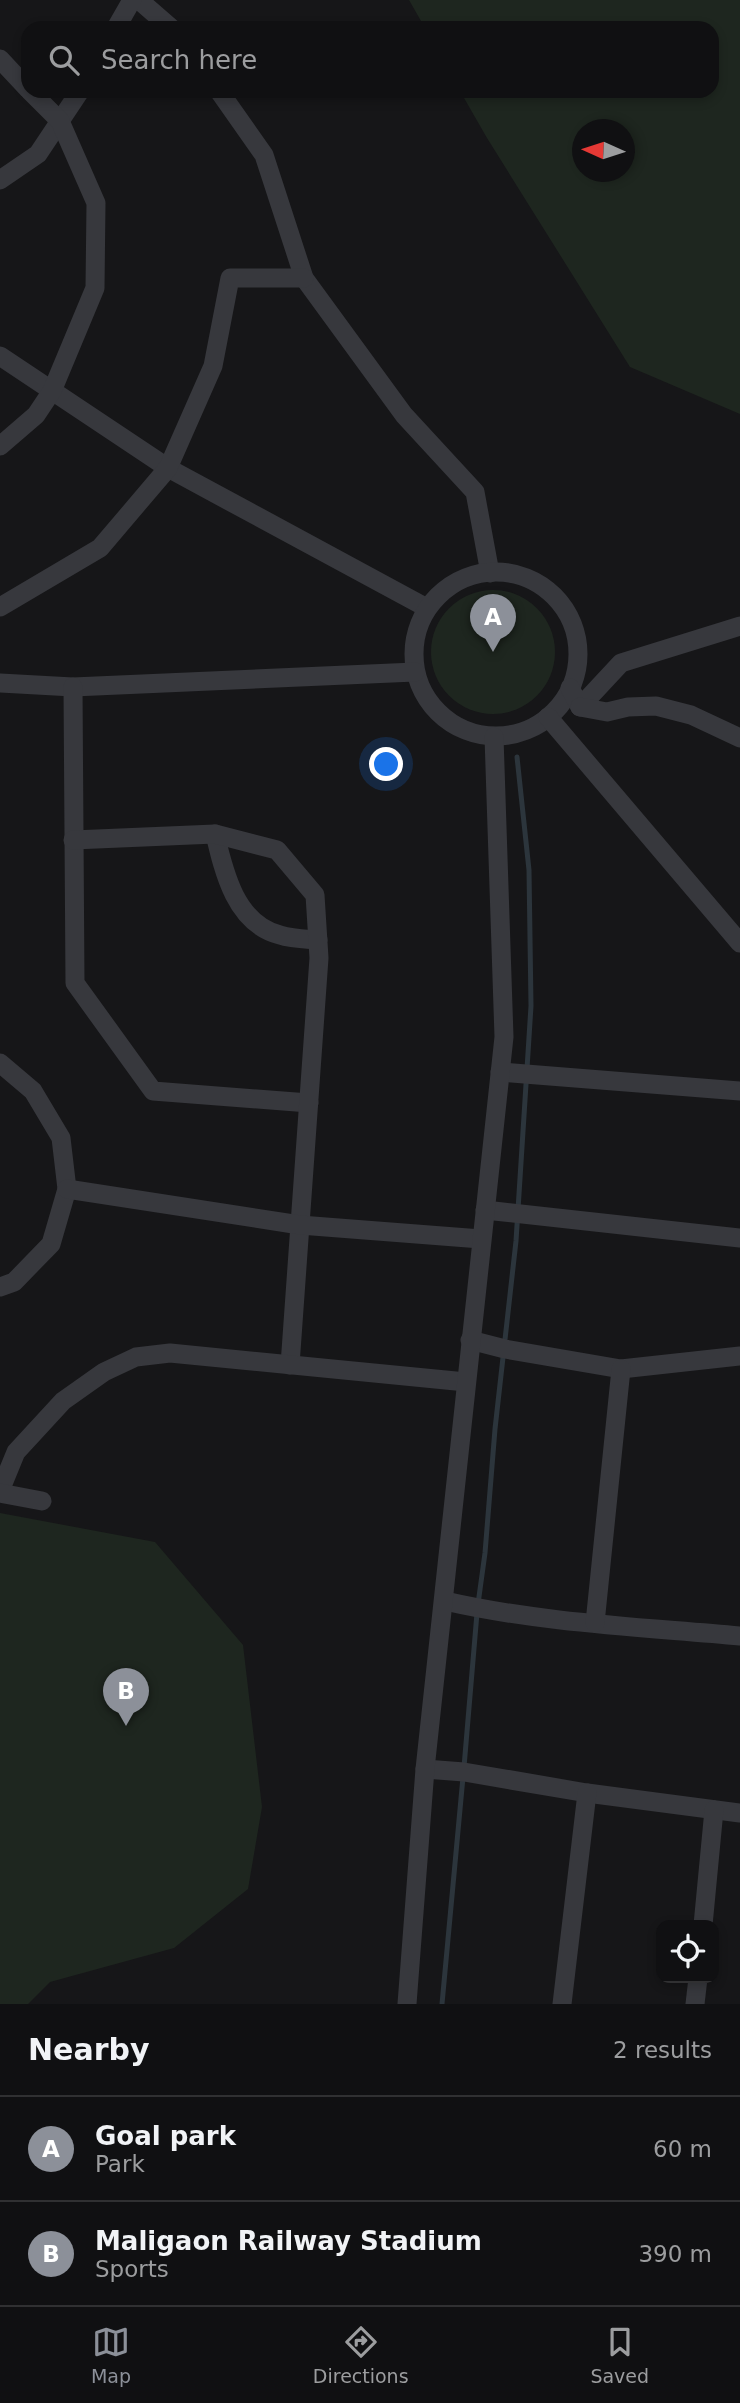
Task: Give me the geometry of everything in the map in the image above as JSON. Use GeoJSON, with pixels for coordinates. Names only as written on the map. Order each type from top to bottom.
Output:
{"type":"FeatureCollection","features":[{"type":"Feature","properties":{"kind":"street"},"geometry":{"type":"LineString","coordinates":[[120,21],[132,0]]}},
{"type":"Feature","properties":{"kind":"street"},"geometry":{"type":"LineString","coordinates":[[139,0],[164,21]]}},
{"type":"Feature","properties":{"kind":"street"},"geometry":{"type":"LineString","coordinates":[[2,64],[21,82]]}},
{"type":"Feature","properties":{"kind":"street"},"geometry":{"type":"LineString","coordinates":[[0,446],[36,415],[52,391],[95,288],[96,203],[60,121],[37,98]]}},
{"type":"Feature","properties":{"kind":"street"},"geometry":{"type":"LineString","coordinates":[[0,180],[38,154],[75,98]]}},
{"type":"Feature","properties":{"kind":"street"},"geometry":{"type":"LineString","coordinates":[[224,98],[264,155],[304,278],[404,415],[475,492],[490,573]]}},
{"type":"Feature","properties":{"kind":"street"},"geometry":{"type":"LineString","coordinates":[[0,607],[100,548],[168,468],[213,366],[230,278],[304,278]]}},
{"type":"Feature","properties":{"kind":"street"},"geometry":{"type":"LineString","coordinates":[[0,356],[168,468],[427,608]]}},
{"type":"Feature","properties":{"kind":"street"},"geometry":{"type":"LineString","coordinates":[[490,573],[509,573],[529,579],[548,590],[562,606],[572,625],[577,646],[576,668],[570,688],[561,704],[548,718],[513,735],[494,737],[467,732],[443,718],[425,697],[415,672],[414,650],[418,628],[427,608],[443,590],[464,578],[490,573]]}},
{"type":"Feature","properties":{"kind":"street"},"geometry":{"type":"LineString","coordinates":[[580,707],[621,663],[740,625]]}},
{"type":"Feature","properties":{"kind":"street"},"geometry":{"type":"LineString","coordinates":[[0,683],[73,687],[415,672]]}},
{"type":"Feature","properties":{"kind":"street"},"geometry":{"type":"LineString","coordinates":[[73,687],[75,983],[153,1091],[309,1103]]}},
{"type":"Feature","properties":{"kind":"street"},"geometry":{"type":"LineString","coordinates":[[570,688],[580,707]]}},
{"type":"Feature","properties":{"kind":"street"},"geometry":{"type":"LineString","coordinates":[[580,707],[607,712],[628,707],[656,706],[691,715],[740,738]]}},
{"type":"Feature","properties":{"kind":"street"},"geometry":{"type":"LineString","coordinates":[[548,718],[740,943]]}},
{"type":"Feature","properties":{"kind":"street"},"geometry":{"type":"LineString","coordinates":[[407,2004],[425,1769],[504,1037],[494,737]]}},
{"type":"Feature","properties":{"kind":"street"},"geometry":{"type":"LineString","coordinates":[[73,839],[215,834],[277,850],[315,895],[319,958],[290,1365]]}},
{"type":"Feature","properties":{"kind":"street"},"geometry":{"type":"LineString","coordinates":[[215,834],[227,879],[251,920],[280,936],[318,940]]}},
{"type":"Feature","properties":{"kind":"street"},"geometry":{"type":"LineString","coordinates":[[0,1063],[33,1091],[61,1138],[68,1189],[51,1244],[14,1282],[0,1287]]}},
{"type":"Feature","properties":{"kind":"street"},"geometry":{"type":"LineString","coordinates":[[500,1072],[740,1091]]}},
{"type":"Feature","properties":{"kind":"street"},"geometry":{"type":"LineString","coordinates":[[68,1189],[300,1225],[481,1239]]}},
{"type":"Feature","properties":{"kind":"street"},"geometry":{"type":"LineString","coordinates":[[485,1210],[740,1238]]}},
{"type":"Feature","properties":{"kind":"street"},"geometry":{"type":"LineString","coordinates":[[470,1340],[505,1349],[621,1369],[740,1356]]}},
{"type":"Feature","properties":{"kind":"street"},"geometry":{"type":"LineString","coordinates":[[42,1501],[0,1492],[16,1452],[64,1401],[104,1373],[136,1357],[170,1353],[466,1382]]}},
{"type":"Feature","properties":{"kind":"street"},"geometry":{"type":"LineString","coordinates":[[595,1623],[621,1369]]}},
{"type":"Feature","properties":{"kind":"street"},"geometry":{"type":"LineString","coordinates":[[445,1601],[478,1608],[595,1623],[739,1630]]}},
{"type":"Feature","properties":{"kind":"street"},"geometry":{"type":"LineString","coordinates":[[425,1769],[464,1772],[587,1793],[740,1813]]}},
{"type":"Feature","properties":{"kind":"street"},"geometry":{"type":"LineString","coordinates":[[562,2004],[587,1793]]}},
{"type":"Feature","properties":{"kind":"street"},"geometry":{"type":"LineString","coordinates":[[703,1920],[714,1810]]}},
{"type":"Feature","properties":{"kind":"street"},"geometry":{"type":"LineString","coordinates":[[695,2004],[697,1983]]}},
{"type":"Feature","properties":{"kind":"shaded area"},"geometry":{"type":"Polygon","coordinates":[[[409,0],[740,0],[740,414],[630,367],[464,98],[719,98],[719,21],[421,21],[409,0]]]}},
{"type":"Feature","properties":{"kind":"shaded area"},"geometry":{"type":"Polygon","coordinates":[[[493,590],[517,595],[537,608],[550,628],[555,652],[550,676],[537,696],[517,709],[493,714],[469,709],[449,696],[436,676],[431,652],[436,628],[449,608],[469,595],[493,590]]]}},
{"type":"Feature","properties":{"kind":"shaded area"},"geometry":{"type":"Polygon","coordinates":[[[0,1513],[155,1542],[243,1645],[262,1807],[248,1889],[174,1948],[50,1982],[28,2004],[0,2004],[0,1513]]]}},
{"type":"Feature","properties":{"kind":"waterway"},"geometry":{"type":"LineString","coordinates":[[478,1604],[516,1241],[531,1006],[529,870],[517,757]]}},
{"type":"Feature","properties":{"kind":"waterway"},"geometry":{"type":"LineString","coordinates":[[464,1767],[477,1613]]}},
{"type":"Feature","properties":{"kind":"waterway"},"geometry":{"type":"LineString","coordinates":[[442,2004],[463,1777]]}},
{"type":"Feature","properties":{"kind":"place","name":"Goal park"},"geometry":{"type":"Point","coordinates":[493,652]}},
{"type":"Feature","properties":{"kind":"place","name":"Maligaon Railway Stadium"},"geometry":{"type":"Point","coordinates":[126,1726]}}]}
